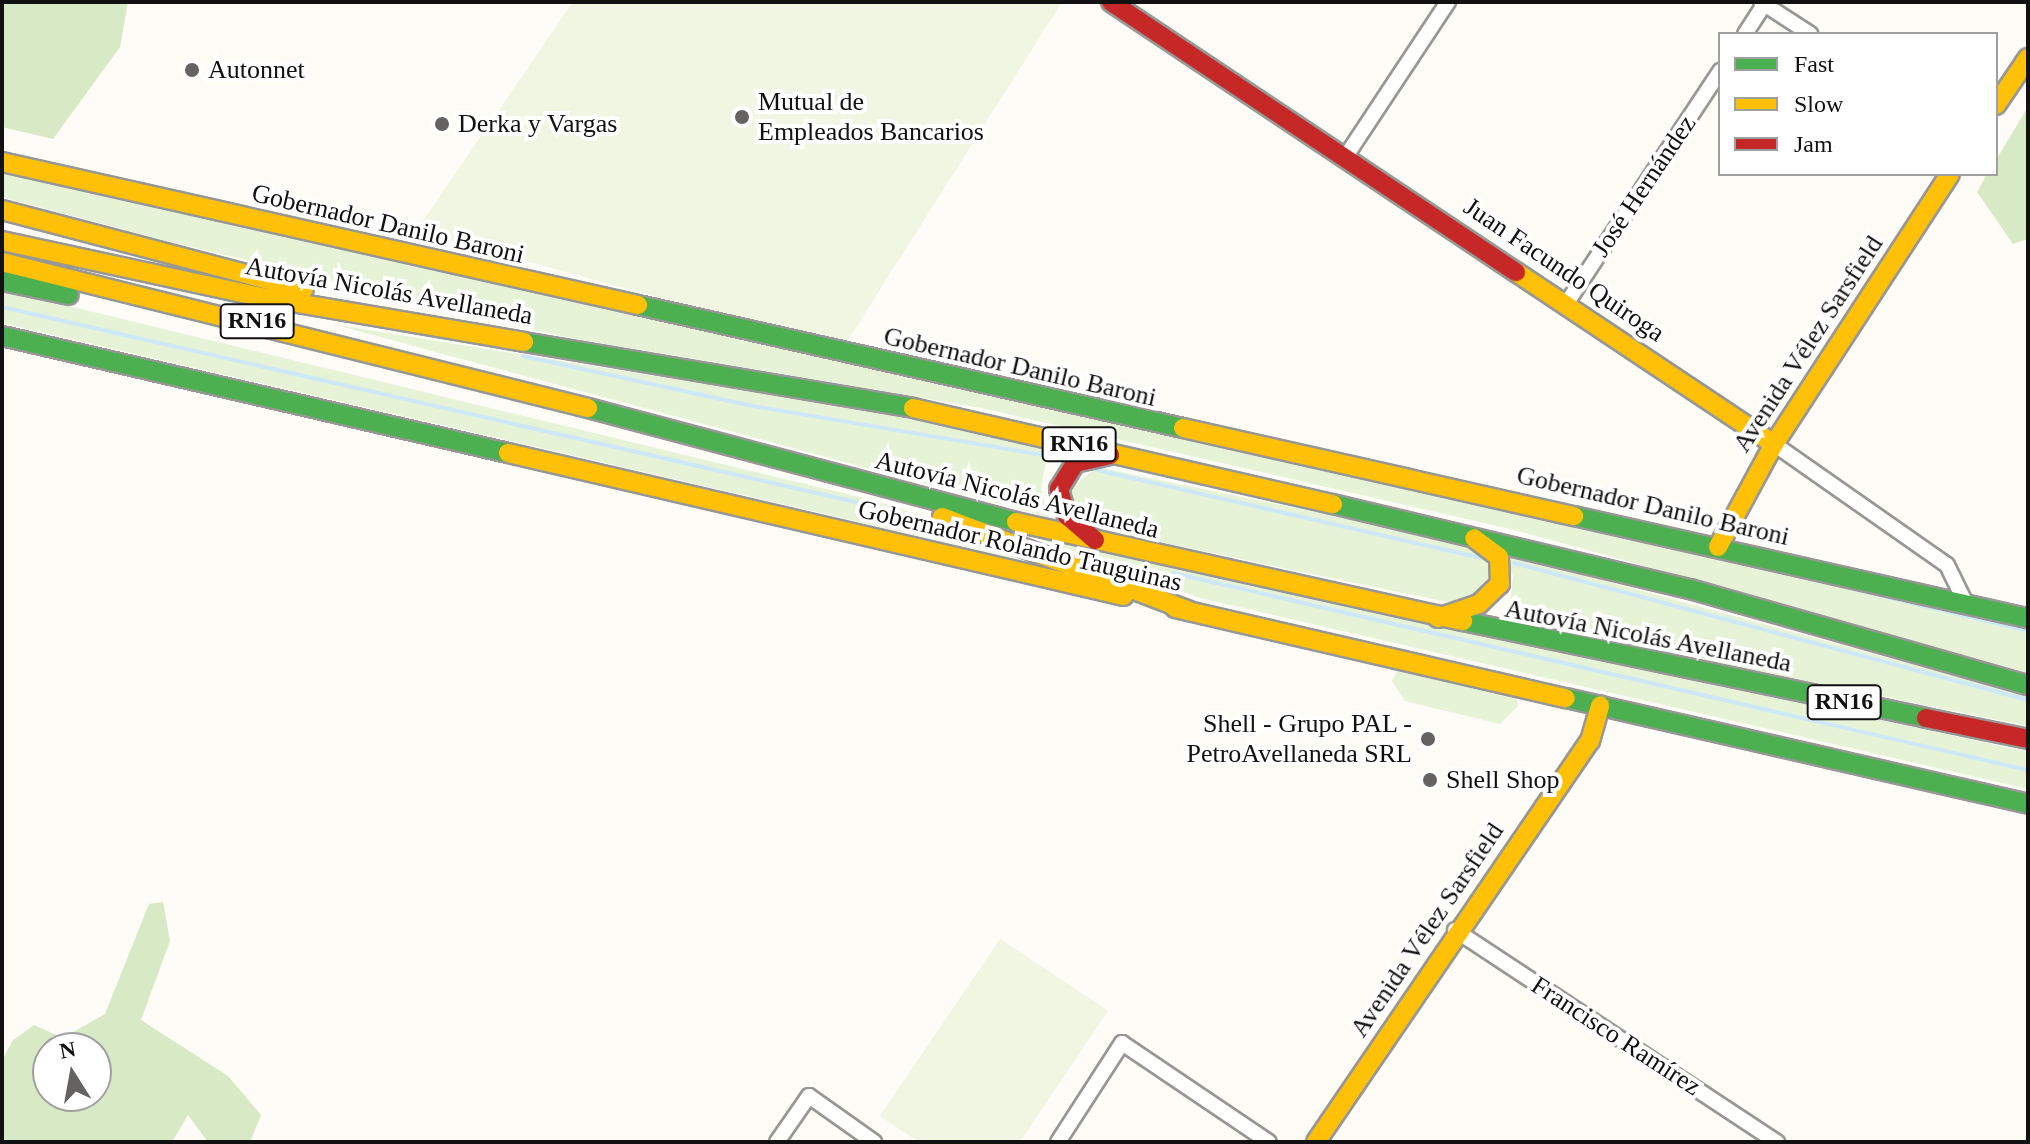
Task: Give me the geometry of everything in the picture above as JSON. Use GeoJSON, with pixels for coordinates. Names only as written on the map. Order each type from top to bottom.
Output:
{"type":"FeatureCollection","features":[{"type":"Feature","properties":{"kind":"main road","name":"Juan Facundo Quiroga"},"geometry":{"type":"LineString","coordinates":[[1111,2],[1568,301],[1774,444]]}},
{"type":"Feature","properties":{"kind":"main road"},"geometry":{"type":"LineString","coordinates":[[1998,102],[2028,58]]}},
{"type":"Feature","properties":{"kind":"main road","name":"Gobernador Danilo Baroni"},"geometry":{"type":"LineString","coordinates":[[2,162],[2028,618]]}},
{"type":"Feature","properties":{"kind":"main road","name":"Avenida Vélez Sarsfield"},"geometry":{"type":"LineString","coordinates":[[1718,547],[1774,444],[1949,176]]}},
{"type":"Feature","properties":{"kind":"main road"},"geometry":{"type":"LineString","coordinates":[[2,210],[462,330]]}},
{"type":"Feature","properties":{"kind":"main road","name":"Autovía Nicolás Avellaneda"},"geometry":{"type":"LineString","coordinates":[[2,241],[256,296],[462,330],[1129,455],[1461,531],[2028,685]]}},
{"type":"Feature","properties":{"kind":"main road","name":"Autovía Nicolás Avellaneda"},"geometry":{"type":"LineString","coordinates":[[2,262],[510,389],[1102,545],[1435,619],[2028,739]]}},
{"type":"Feature","properties":{"kind":"main road"},"geometry":{"type":"LineString","coordinates":[[2,281],[510,389]]}},
{"type":"Feature","properties":{"kind":"main road","name":"Gobernador Rolando Tauguinas"},"geometry":{"type":"LineString","coordinates":[[2,336],[2028,804]]}},
{"type":"Feature","properties":{"kind":"main road"},"geometry":{"type":"LineString","coordinates":[[1102,545],[1067,516],[1061,482],[1081,460],[1129,455]]}},
{"type":"Feature","properties":{"kind":"main road"},"geometry":{"type":"LineString","coordinates":[[814,471],[1189,611]]}},
{"type":"Feature","properties":{"kind":"main road"},"geometry":{"type":"LineString","coordinates":[[1435,619],[1486,600],[1502,577],[1492,548],[1461,531]]}},
{"type":"Feature","properties":{"kind":"main road","name":"Avenida Vélez Sarsfield"},"geometry":{"type":"LineString","coordinates":[[1316,1142],[1455,930],[1590,741],[1600,705]]}},
{"type":"Feature","properties":{"kind":"street"},"geometry":{"type":"LineString","coordinates":[[1346,156],[1448,2]]}},
{"type":"Feature","properties":{"kind":"street"},"geometry":{"type":"LineString","coordinates":[[1746,32],[1764,3],[1807,32]]}},
{"type":"Feature","properties":{"kind":"street","name":"José Hernández"},"geometry":{"type":"LineString","coordinates":[[1568,301],[1718,74]]}},
{"type":"Feature","properties":{"kind":"street","name":"Juan Facundo Quiroga"},"geometry":{"type":"LineString","coordinates":[[1774,444],[1947,565],[1966,604]]}},
{"type":"Feature","properties":{"kind":"street","name":"Francisco Ramírez"},"geometry":{"type":"LineString","coordinates":[[1455,930],[1777,1142]]}},
{"type":"Feature","properties":{"kind":"street"},"geometry":{"type":"LineString","coordinates":[[1058,1142],[1122,1043],[1269,1142]]}},
{"type":"Feature","properties":{"kind":"street"},"geometry":{"type":"LineString","coordinates":[[777,1142],[809,1096],[874,1142]]}},
{"type":"Feature","properties":{"kind":"green space"},"geometry":{"type":"Polygon","coordinates":[[[2,2],[128,2],[120,47],[53,139],[2,127],[2,2]]]}},
{"type":"Feature","properties":{"kind":"green space","name":"Mutual de Empleados Bancarios"},"geometry":{"type":"Polygon","coordinates":[[[573,2],[1062,2],[843,348],[416,231],[573,2]]]}},
{"type":"Feature","properties":{"kind":"green space"},"geometry":{"type":"Polygon","coordinates":[[[2028,107],[2028,239],[2013,244],[1977,192],[1986,176],[1998,176],[1998,157],[2028,107]]]}},
{"type":"Feature","properties":{"kind":"green space"},"geometry":{"type":"Polygon","coordinates":[[[2,170],[2028,630],[2028,673],[1519,531],[981,408],[565,337],[147,236],[2,197],[2,170]]]}},
{"type":"Feature","properties":{"kind":"green space"},"geometry":{"type":"Polygon","coordinates":[[[2,290],[876,501],[1136,586],[2,323],[2,290]]]}},
{"type":"Feature","properties":{"kind":"green space"},"geometry":{"type":"Polygon","coordinates":[[[332,324],[922,419],[1048,450],[1041,488],[1049,517],[332,324]]]}},
{"type":"Feature","properties":{"kind":"green space"},"geometry":{"type":"Polygon","coordinates":[[[1097,467],[1464,543],[1484,554],[1492,577],[1461,605],[1087,527],[1067,491],[1097,467]]]}},
{"type":"Feature","properties":{"kind":"green space"},"geometry":{"type":"Polygon","coordinates":[[[1029,535],[2028,752],[2028,789],[1200,598],[1029,535]]]}},
{"type":"Feature","properties":{"kind":"green space"},"geometry":{"type":"Polygon","coordinates":[[[1503,553],[2028,696],[2028,726],[1508,620],[1513,576],[1503,553]]]}},
{"type":"Feature","properties":{"kind":"green space"},"geometry":{"type":"Polygon","coordinates":[[[1398,669],[1516,695],[1518,706],[1500,724],[1405,701],[1392,681],[1398,669]]]}},
{"type":"Feature","properties":{"kind":"green space"},"geometry":{"type":"Polygon","coordinates":[[[163,902],[170,941],[141,1020],[228,1076],[261,1115],[250,1142],[208,1142],[188,1115],[172,1142],[2,1142],[2,1060],[13,1040],[34,1025],[50,1032],[32,1032],[32,1112],[112,1112],[112,1032],[74,1032],[105,1014],[149,904],[163,902]]]}},
{"type":"Feature","properties":{"kind":"green space"},"geometry":{"type":"Polygon","coordinates":[[[1000,939],[1108,1011],[1020,1142],[919,1142],[880,1116],[1000,939]]]}},
{"type":"Feature","properties":{"kind":"waterway"},"geometry":{"type":"LineString","coordinates":[[2,307],[886,509],[910,521]]}},
{"type":"Feature","properties":{"kind":"waterway"},"geometry":{"type":"LineString","coordinates":[[523,356],[747,405],[1042,455]]}},
{"type":"Feature","properties":{"kind":"waterway"},"geometry":{"type":"LineString","coordinates":[[1097,470],[1481,558]]}},
{"type":"Feature","properties":{"kind":"waterway"},"geometry":{"type":"LineString","coordinates":[[1514,563],[2028,700]]}},
{"type":"Feature","properties":{"kind":"waterway"},"geometry":{"type":"LineString","coordinates":[[1173,573],[2028,770]]}},
{"type":"Feature","properties":{"kind":"waterway"},"geometry":{"type":"LineString","coordinates":[[1841,586],[2028,631]]}},
{"type":"Feature","properties":{"kind":"traffic: fast"},"geometry":{"type":"LineString","coordinates":[[2,281],[69,295]]}},
{"type":"Feature","properties":{"kind":"traffic: fast"},"geometry":{"type":"LineString","coordinates":[[638,305],[1183,428]]}},
{"type":"Feature","properties":{"kind":"traffic: fast"},"geometry":{"type":"LineString","coordinates":[[2,336],[508,453]]}},
{"type":"Feature","properties":{"kind":"traffic: fast"},"geometry":{"type":"LineString","coordinates":[[524,342],[913,408]]}},
{"type":"Feature","properties":{"kind":"traffic: fast"},"geometry":{"type":"LineString","coordinates":[[588,408],[1016,522]]}},
{"type":"Feature","properties":{"kind":"traffic: fast"},"geometry":{"type":"LineString","coordinates":[[1333,504],[1690,589],[2028,685]]}},
{"type":"Feature","properties":{"kind":"traffic: fast"},"geometry":{"type":"LineString","coordinates":[[1574,516],[2028,618]]}},
{"type":"Feature","properties":{"kind":"traffic: fast"},"geometry":{"type":"LineString","coordinates":[[1463,621],[1926,718]]}},
{"type":"Feature","properties":{"kind":"traffic: fast"},"geometry":{"type":"LineString","coordinates":[[1566,698],[2028,804]]}},
{"type":"Feature","properties":{"kind":"traffic: slow"},"geometry":{"type":"LineString","coordinates":[[1998,102],[2028,58]]}},
{"type":"Feature","properties":{"kind":"traffic: slow"},"geometry":{"type":"LineString","coordinates":[[2,162],[638,305]]}},
{"type":"Feature","properties":{"kind":"traffic: slow"},"geometry":{"type":"LineString","coordinates":[[1718,547],[1774,444],[1949,176]]}},
{"type":"Feature","properties":{"kind":"traffic: slow"},"geometry":{"type":"LineString","coordinates":[[2,210],[304,289]]}},
{"type":"Feature","properties":{"kind":"traffic: slow"},"geometry":{"type":"LineString","coordinates":[[2,241],[256,296],[524,342]]}},
{"type":"Feature","properties":{"kind":"traffic: slow"},"geometry":{"type":"LineString","coordinates":[[2,262],[588,408]]}},
{"type":"Feature","properties":{"kind":"traffic: slow"},"geometry":{"type":"LineString","coordinates":[[1516,272],[1774,444]]}},
{"type":"Feature","properties":{"kind":"traffic: slow"},"geometry":{"type":"LineString","coordinates":[[913,408],[1333,504]]}},
{"type":"Feature","properties":{"kind":"traffic: slow"},"geometry":{"type":"LineString","coordinates":[[1183,428],[1574,516]]}},
{"type":"Feature","properties":{"kind":"traffic: slow"},"geometry":{"type":"LineString","coordinates":[[508,453],[1124,596]]}},
{"type":"Feature","properties":{"kind":"traffic: slow"},"geometry":{"type":"LineString","coordinates":[[942,517],[1189,611]]}},
{"type":"Feature","properties":{"kind":"traffic: slow"},"geometry":{"type":"LineString","coordinates":[[1016,522],[1463,621]]}},
{"type":"Feature","properties":{"kind":"traffic: slow"},"geometry":{"type":"LineString","coordinates":[[1438,618],[1479,604],[1500,584],[1499,557],[1474,538]]}},
{"type":"Feature","properties":{"kind":"traffic: slow"},"geometry":{"type":"LineString","coordinates":[[1175,608],[1566,698]]}},
{"type":"Feature","properties":{"kind":"traffic: slow"},"geometry":{"type":"LineString","coordinates":[[1316,1142],[1590,741],[1600,705]]}},
{"type":"Feature","properties":{"kind":"traffic: jam"},"geometry":{"type":"LineString","coordinates":[[1111,2],[1516,272]]}},
{"type":"Feature","properties":{"kind":"traffic: jam"},"geometry":{"type":"LineString","coordinates":[[1095,540],[1067,516],[1059,489],[1075,463],[1110,455]]}},
{"type":"Feature","properties":{"kind":"traffic: jam"},"geometry":{"type":"LineString","coordinates":[[1926,718],[2028,739]]}},
{"type":"Feature","properties":{"kind":"place","name":"Autonnet"},"geometry":{"type":"Point","coordinates":[192,70]}},
{"type":"Feature","properties":{"kind":"place","name":"Mutual de Empleados Bancarios"},"geometry":{"type":"Point","coordinates":[742,117]}},
{"type":"Feature","properties":{"kind":"place","name":"Derka y Vargas"},"geometry":{"type":"Point","coordinates":[442,124]}},
{"type":"Feature","properties":{"kind":"place","name":"Shell - Grupo PAL - PetroAvellaneda SRL"},"geometry":{"type":"Point","coordinates":[1428,739]}},
{"type":"Feature","properties":{"kind":"place","name":"Shell Shop"},"geometry":{"type":"Point","coordinates":[1430,780]}}]}
